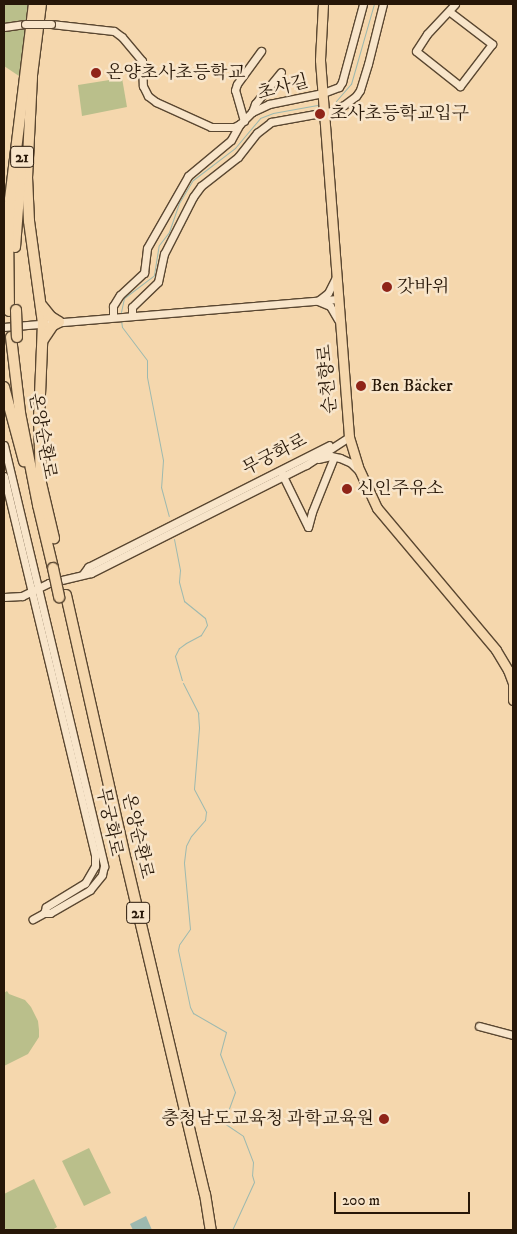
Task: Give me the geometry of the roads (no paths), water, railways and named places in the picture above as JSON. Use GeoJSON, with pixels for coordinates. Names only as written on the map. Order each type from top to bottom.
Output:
{"type":"FeatureCollection","features":[{"type":"Feature","properties":{"kind":"highway","name":"21"},"geometry":{"type":"LineString","coordinates":[[14,338],[8,231],[14,160],[34,4]]}},
{"type":"Feature","properties":{"kind":"highway","name":"21"},"geometry":{"type":"LineString","coordinates":[[12,311],[17,204],[41,4]]}},
{"type":"Feature","properties":{"kind":"highway"},"geometry":{"type":"LineString","coordinates":[[32,76],[27,177],[28,212],[43,323],[39,417],[41,485]]}},
{"type":"Feature","properties":{"kind":"highway"},"geometry":{"type":"LineString","coordinates":[[4,206],[14,160]]}},
{"type":"Feature","properties":{"kind":"highway"},"geometry":{"type":"LineString","coordinates":[[40,303],[50,317],[59,322]]}},
{"type":"Feature","properties":{"kind":"highway"},"geometry":{"type":"LineString","coordinates":[[43,341],[53,325],[59,322]]}},
{"type":"Feature","properties":{"kind":"highway","name":"온양순환로"},"geometry":{"type":"LineString","coordinates":[[14,338],[26,415],[56,567]]}},
{"type":"Feature","properties":{"kind":"highway","name":"온양순환로"},"geometry":{"type":"LineString","coordinates":[[14,338],[18,395],[38,505],[56,567]]}},
{"type":"Feature","properties":{"kind":"highway"},"geometry":{"type":"LineString","coordinates":[[4,387],[29,483],[38,505]]}},
{"type":"Feature","properties":{"kind":"highway","name":"21"},"geometry":{"type":"LineString","coordinates":[[56,567],[63,596]]}},
{"type":"Feature","properties":{"kind":"highway","name":"온양순환로"},"geometry":{"type":"LineString","coordinates":[[63,596],[205,1230]]}},
{"type":"Feature","properties":{"kind":"highway","name":"온양순환로"},"geometry":{"type":"LineString","coordinates":[[63,596],[205,1194],[211,1230]]}},
{"type":"Feature","properties":{"kind":"main road","name":"순천향로"},"geometry":{"type":"LineString","coordinates":[[323,4],[320,60],[337,299],[350,437],[361,475],[377,508],[391,528],[496,650],[505,663],[513,683],[513,699]]}},
{"type":"Feature","properties":{"kind":"main road"},"geometry":{"type":"LineString","coordinates":[[505,663],[513,672]]}},
{"type":"Feature","properties":{"kind":"street"},"geometry":{"type":"LineString","coordinates":[[323,93],[332,91],[342,82],[363,4]]}},
{"type":"Feature","properties":{"kind":"street"},"geometry":{"type":"LineString","coordinates":[[132,316],[132,307],[158,282],[164,254],[193,197],[201,186],[238,157],[264,126],[288,118],[324,112],[344,105],[360,90],[383,4]]}},
{"type":"Feature","properties":{"kind":"street"},"geometry":{"type":"LineString","coordinates":[[450,12],[492,44],[460,86],[416,51],[427,34],[450,12],[455,4]]}},
{"type":"Feature","properties":{"kind":"street"},"geometry":{"type":"LineString","coordinates":[[4,27],[25,24],[51,24],[114,31],[138,54],[142,61],[145,92],[156,102],[211,127],[234,127],[242,123]]}},
{"type":"Feature","properties":{"kind":"street"},"geometry":{"type":"LineString","coordinates":[[242,123],[235,90],[261,51]]}},
{"type":"Feature","properties":{"kind":"street"},"geometry":{"type":"LineString","coordinates":[[113,317],[113,306],[120,295],[144,273],[148,248],[188,176],[231,140],[252,112],[255,104],[281,72]]}},
{"type":"Feature","properties":{"kind":"street","name":"초사길"},"geometry":{"type":"LineString","coordinates":[[252,112],[285,100],[323,93]]}},
{"type":"Feature","properties":{"kind":"street"},"geometry":{"type":"LineString","coordinates":[[318,300],[328,293],[336,276]]}},
{"type":"Feature","properties":{"kind":"street"},"geometry":{"type":"LineString","coordinates":[[4,326],[337,299]]}},
{"type":"Feature","properties":{"kind":"street"},"geometry":{"type":"LineString","coordinates":[[318,300],[330,306],[339,322]]}},
{"type":"Feature","properties":{"kind":"street","name":"무궁화로"},"geometry":{"type":"LineString","coordinates":[[281,473],[306,465],[350,437]]}},
{"type":"Feature","properties":{"kind":"street","name":"무궁화로"},"geometry":{"type":"LineString","coordinates":[[34,919],[44,913],[50,913],[96,886],[104,866],[36,589],[83,574],[92,573],[281,473],[337,441],[350,437]]}},
{"type":"Feature","properties":{"kind":"street"},"geometry":{"type":"LineString","coordinates":[[4,445],[36,589]]}},
{"type":"Feature","properties":{"kind":"street"},"geometry":{"type":"LineString","coordinates":[[306,465],[321,458],[334,456],[347,460],[361,475]]}},
{"type":"Feature","properties":{"kind":"street"},"geometry":{"type":"LineString","coordinates":[[281,473],[308,527],[334,456]]}},
{"type":"Feature","properties":{"kind":"street"},"geometry":{"type":"LineString","coordinates":[[4,476],[36,589]]}},
{"type":"Feature","properties":{"kind":"street"},"geometry":{"type":"LineString","coordinates":[[4,597],[22,596],[36,589]]}},
{"type":"Feature","properties":{"kind":"street"},"geometry":{"type":"LineString","coordinates":[[479,1026],[513,1036]]}},
{"type":"Feature","properties":{"kind":"water"},"geometry":{"type":"Polygon","coordinates":[[[146,1216],[152,1230],[133,1230],[130,1224],[146,1216]]]}},
{"type":"Feature","properties":{"kind":"waterway"},"geometry":{"type":"LineString","coordinates":[[336,101],[351,84],[374,4]]}},
{"type":"Feature","properties":{"kind":"waterway"},"geometry":{"type":"LineString","coordinates":[[121,312],[124,298],[154,275],[159,245],[169,232],[179,203],[193,180],[235,148],[260,118],[273,113],[317,105]]}},
{"type":"Feature","properties":{"kind":"waterway"},"geometry":{"type":"LineString","coordinates":[[121,320],[122,327],[147,360],[147,377],[163,460],[161,487],[169,516]]}},
{"type":"Feature","properties":{"kind":"waterway"},"geometry":{"type":"LineString","coordinates":[[174,539],[180,570],[179,582],[184,601],[205,618],[207,625],[201,635],[179,648],[175,656],[182,680]]}},
{"type":"Feature","properties":{"kind":"waterway"},"geometry":{"type":"LineString","coordinates":[[183,683],[198,713],[199,728],[194,789],[206,812],[205,820],[191,836],[186,846],[184,863],[190,929],[179,945],[178,950],[190,1007],[193,1013],[226,1032],[220,1054],[235,1092],[224,1123],[243,1136],[253,1162],[252,1175],[254,1182],[232,1230]]}},
{"type":"Feature","properties":{"kind":"place","name":"온양초사초등학교"},"geometry":{"type":"Point","coordinates":[96,73]}},
{"type":"Feature","properties":{"kind":"place","name":"초사초등학교입구"},"geometry":{"type":"Point","coordinates":[320,114]}},
{"type":"Feature","properties":{"kind":"place","name":"갓바위"},"geometry":{"type":"Point","coordinates":[387,287]}},
{"type":"Feature","properties":{"kind":"place","name":"Ben Bäcker"},"geometry":{"type":"Point","coordinates":[361,386]}},
{"type":"Feature","properties":{"kind":"place","name":"신인주유소"},"geometry":{"type":"Point","coordinates":[347,489]}},
{"type":"Feature","properties":{"kind":"place","name":"충청남도교육청 과학교육원"},"geometry":{"type":"Point","coordinates":[384,1119]}}]}
